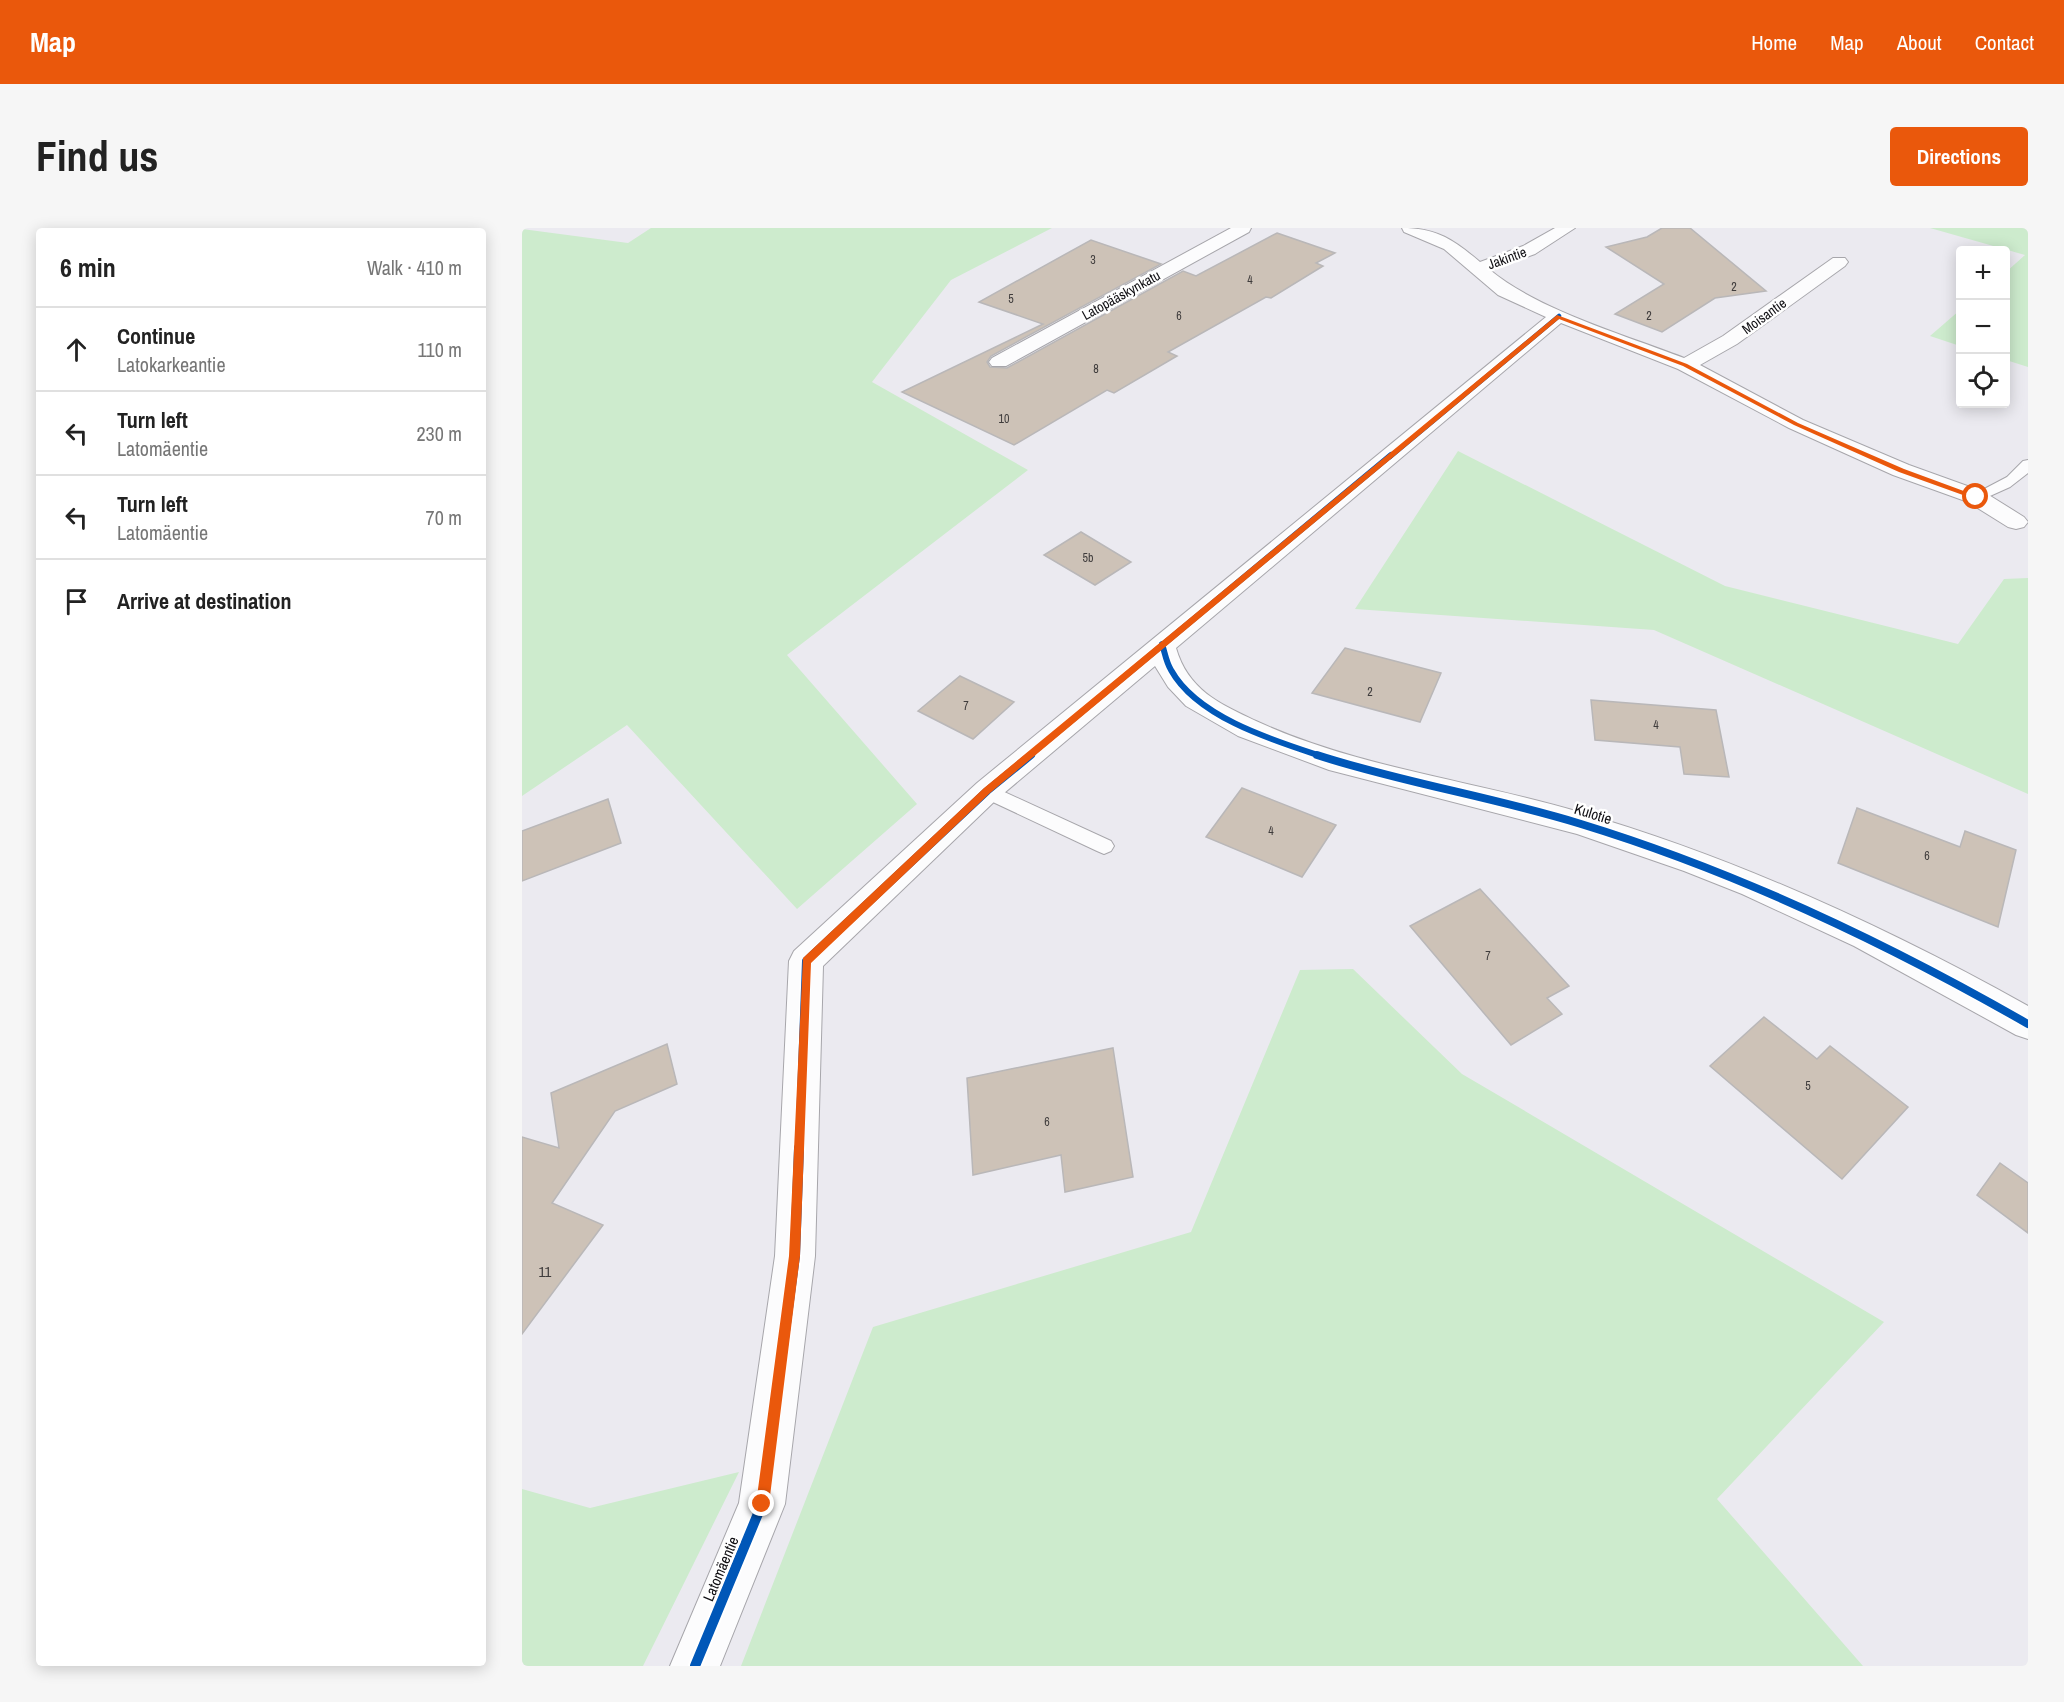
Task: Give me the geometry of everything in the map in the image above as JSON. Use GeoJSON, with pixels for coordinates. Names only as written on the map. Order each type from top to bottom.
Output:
{"type":"FeatureCollection","features":[{"type":"Feature","properties":{"kind":"street","name":"Latopääskynkatu"},"geometry":{"type":"LineString","coordinates":[[999,362],[1243,228]]}},
{"type":"Feature","properties":{"kind":"street","name":"Jakintie"},"geometry":{"type":"LineString","coordinates":[[1478,269],[1529,250],[1567,228]]}},
{"type":"Feature","properties":{"kind":"street"},"geometry":{"type":"LineString","coordinates":[[1415,230],[1450,245],[1504,291],[1558,316],[1685,365],[1796,424],[1901,470],[1976,497],[2022,526]]}},
{"type":"Feature","properties":{"kind":"street","name":"Moisantie"},"geometry":{"type":"LineString","coordinates":[[1685,365],[1730,340],[1839,262]]}},
{"type":"Feature","properties":{"kind":"street","name":"Latomäentie"},"geometry":{"type":"LineString","coordinates":[[695,1666],[762,1504],[795,1256],[806,961],[987,790],[1558,316]]}},
{"type":"Feature","properties":{"kind":"street","name":"Kulotie"},"geometry":{"type":"LineString","coordinates":[[1162,644],[1170,671],[1202,705],[1279,743],[1357,766],[1578,823],[1707,866],[1830,917],[1966,987],[2028,1024]]}},
{"type":"Feature","properties":{"kind":"lane"},"geometry":{"type":"LineString","coordinates":[[1976,497],[2006,484],[2022,473],[2028,464]]}},
{"type":"Feature","properties":{"kind":"lane"},"geometry":{"type":"LineString","coordinates":[[987,790],[1104,846]]}},
{"type":"Feature","properties":{"kind":"green space"},"geometry":{"type":"Polygon","coordinates":[[[651,228],[1052,228],[951,280],[872,382],[1028,470],[787,655],[917,804],[797,909],[627,725],[522,796],[522,229],[628,243],[651,228]]]}},
{"type":"Feature","properties":{"kind":"green space"},"geometry":{"type":"Polygon","coordinates":[[[1930,228],[2028,228],[2028,367],[2010,361],[2010,268],[2025,255],[2010,251],[2010,246],[1993,246],[1930,228]]]}},
{"type":"Feature","properties":{"kind":"green space"},"geometry":{"type":"Polygon","coordinates":[[[1956,313],[1956,345],[1930,336],[1956,313]]]}},
{"type":"Feature","properties":{"kind":"green space"},"geometry":{"type":"Polygon","coordinates":[[[1458,451],[1725,586],[1958,644],[2004,579],[2028,578],[2028,794],[1654,630],[1355,609],[1458,451]]]}},
{"type":"Feature","properties":{"kind":"green space"},"geometry":{"type":"Polygon","coordinates":[[[1353,969],[1462,1074],[1884,1322],[1717,1499],[1863,1666],[741,1666],[873,1327],[1191,1232],[1300,970],[1353,969]]]}},
{"type":"Feature","properties":{"kind":"green space"},"geometry":{"type":"Polygon","coordinates":[[[739,1472],[643,1666],[522,1666],[522,1489],[590,1508],[739,1472]]]}},
{"type":"Feature","properties":{"kind":"building"},"geometry":{"type":"Polygon","coordinates":[[[1662,228],[1690,228],[1766,291],[1715,298],[1662,332],[1615,314],[1664,284],[1606,247],[1647,237],[1662,228]]]}},
{"type":"Feature","properties":{"kind":"building"},"geometry":{"type":"Polygon","coordinates":[[[1277,233],[1335,253],[1316,263],[1323,266],[1271,298],[1266,297],[1168,352],[1177,356],[1114,393],[1107,390],[1014,445],[902,392],[1043,324],[979,302],[1091,240],[1161,264],[991,356],[987,362],[990,367],[1007,368],[1183,271],[1196,276],[1277,233]]]}},
{"type":"Feature","properties":{"kind":"building"},"geometry":{"type":"Polygon","coordinates":[[[1081,532],[1131,562],[1095,585],[1044,555],[1081,532]]]}},
{"type":"Feature","properties":{"kind":"building"},"geometry":{"type":"Polygon","coordinates":[[[1345,648],[1441,673],[1420,722],[1312,693],[1345,648]]]}},
{"type":"Feature","properties":{"kind":"building"},"geometry":{"type":"Polygon","coordinates":[[[960,676],[1014,702],[973,739],[918,711],[960,676]]]}},
{"type":"Feature","properties":{"kind":"building"},"geometry":{"type":"Polygon","coordinates":[[[1591,700],[1716,710],[1729,777],[1684,774],[1680,747],[1595,740],[1591,700]]]}},
{"type":"Feature","properties":{"kind":"building"},"geometry":{"type":"Polygon","coordinates":[[[1242,788],[1336,825],[1302,877],[1206,837],[1242,788]]]}},
{"type":"Feature","properties":{"kind":"building"},"geometry":{"type":"Polygon","coordinates":[[[608,799],[621,843],[522,881],[522,831],[608,799]]]}},
{"type":"Feature","properties":{"kind":"building"},"geometry":{"type":"Polygon","coordinates":[[[1857,808],[1960,847],[1965,831],[2016,850],[1998,927],[1838,863],[1857,808]]]}},
{"type":"Feature","properties":{"kind":"building"},"geometry":{"type":"Polygon","coordinates":[[[1480,889],[1569,986],[1547,998],[1562,1014],[1511,1045],[1410,926],[1480,889]]]}},
{"type":"Feature","properties":{"kind":"building"},"geometry":{"type":"Polygon","coordinates":[[[1764,1017],[1817,1059],[1830,1046],[1908,1107],[1842,1179],[1710,1066],[1764,1017]]]}},
{"type":"Feature","properties":{"kind":"building"},"geometry":{"type":"Polygon","coordinates":[[[667,1044],[677,1084],[615,1111],[552,1203],[603,1225],[522,1334],[522,1137],[559,1148],[551,1093],[667,1044]]]}},
{"type":"Feature","properties":{"kind":"building"},"geometry":{"type":"Polygon","coordinates":[[[1113,1048],[1133,1177],[1065,1192],[1061,1155],[973,1175],[967,1078],[1113,1048]]]}},
{"type":"Feature","properties":{"kind":"building"},"geometry":{"type":"Polygon","coordinates":[[[2000,1163],[2028,1183],[2028,1233],[1977,1195],[2000,1163]]]}},
{"type":"Feature","properties":{"kind":"cycle path"},"geometry":{"type":"LineString","coordinates":[[695,1666],[762,1504],[795,1256],[806,961],[987,791],[1559,316]]}},
{"type":"Feature","properties":{"kind":"cycle path"},"geometry":{"type":"LineString","coordinates":[[1162,644],[1169,668],[1191,695],[1204,706],[1248,728],[1293,747],[1339,762],[1578,823],[1695,862],[1753,885],[1865,936],[2028,1024]]}},
{"type":"Feature","properties":{"kind":"route"},"geometry":{"type":"LineString","coordinates":[[762,1504],[795,1256],[806,961],[987,790],[1162,644],[1558,316],[1685,365],[1796,424],[1901,470],[1976,497]]}}]}
